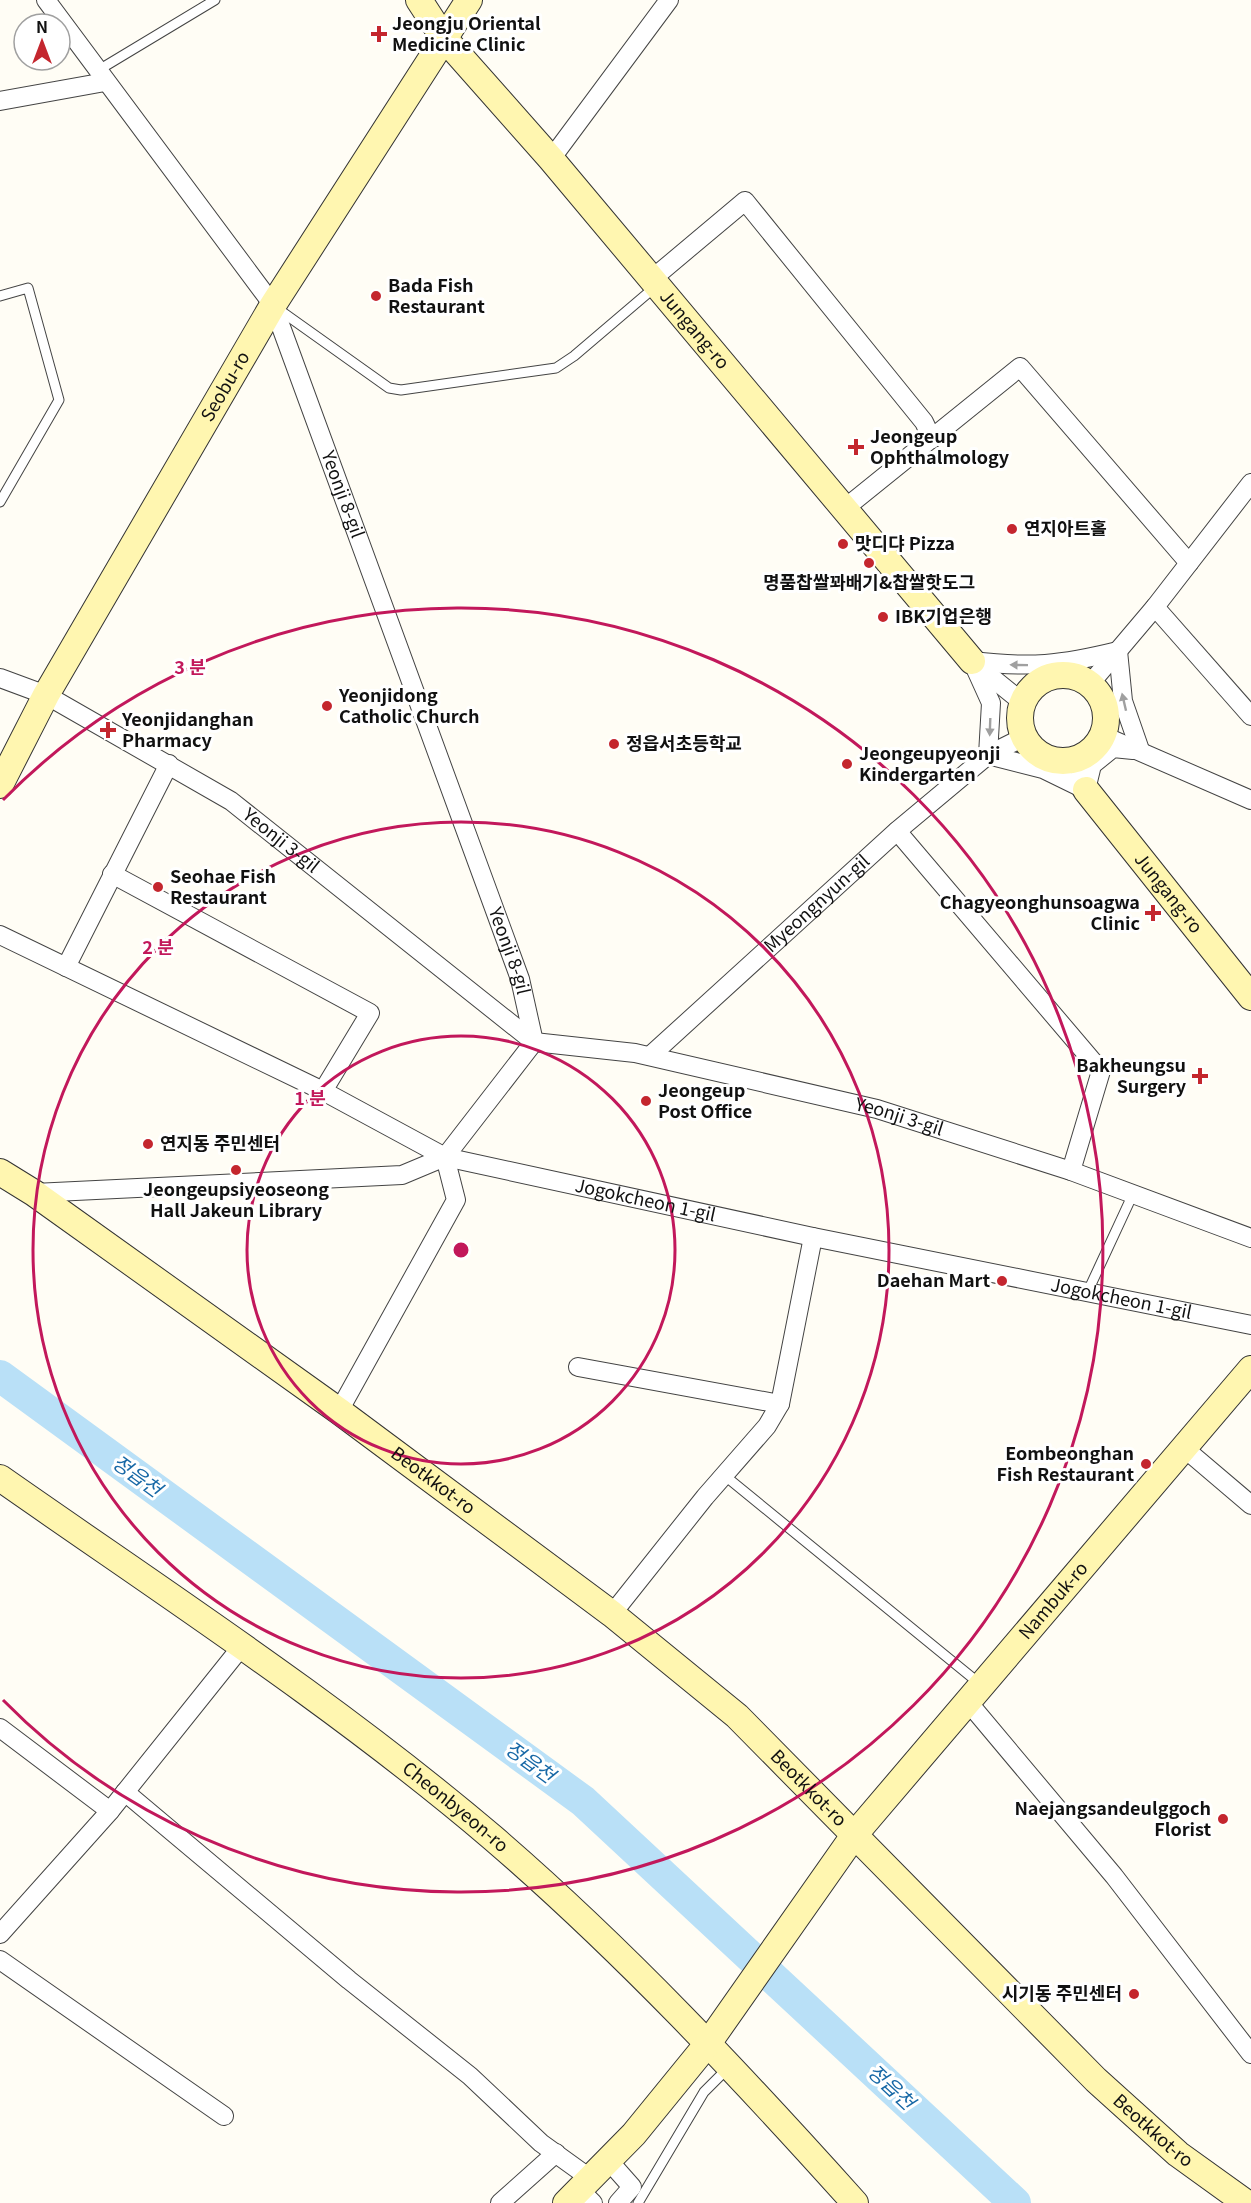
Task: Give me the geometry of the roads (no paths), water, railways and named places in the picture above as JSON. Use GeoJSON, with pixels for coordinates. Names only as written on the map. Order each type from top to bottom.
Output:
{"type":"FeatureCollection","features":[{"type":"Feature","properties":{"kind":"street","name":"Yeonji 8-gil"},"geometry":{"type":"LineString","coordinates":[[46,0],[101,77],[273,305],[520,979],[534,1042]]}},
{"type":"Feature","properties":{"kind":"street","name":"Jungang-ro"},"geometry":{"type":"LineString","coordinates":[[419,0],[443,37],[551,159],[972,661]]}},
{"type":"Feature","properties":{"kind":"street","name":"Seobu-ro"},"geometry":{"type":"LineString","coordinates":[[0,785],[46,695],[273,305],[443,37],[469,0]]}},
{"type":"Feature","properties":{"kind":"street"},"geometry":{"type":"LineString","coordinates":[[551,159],[669,0]]}},
{"type":"Feature","properties":{"kind":"street"},"geometry":{"type":"LineString","coordinates":[[0,101],[101,77]]}},
{"type":"Feature","properties":{"kind":"street"},"geometry":{"type":"LineString","coordinates":[[654,282],[744,201],[924,422],[932,439]]}},
{"type":"Feature","properties":{"kind":"street"},"geometry":{"type":"LineString","coordinates":[[844,509],[1020,367],[1189,563]]}},
{"type":"Feature","properties":{"kind":"street"},"geometry":{"type":"LineString","coordinates":[[1089,685],[1155,607],[1251,483]]}},
{"type":"Feature","properties":{"kind":"street"},"geometry":{"type":"LineString","coordinates":[[1155,607],[1251,716]]}},
{"type":"Feature","properties":{"kind":"street"},"geometry":{"type":"LineString","coordinates":[[972,661],[1017,666],[1068,663],[1118,651]]}},
{"type":"Feature","properties":{"kind":"street"},"geometry":{"type":"LineString","coordinates":[[1118,651],[1123,701],[1140,750]]}},
{"type":"Feature","properties":{"kind":"street"},"geometry":{"type":"LineString","coordinates":[[972,661],[1022,702]]}},
{"type":"Feature","properties":{"kind":"street"},"geometry":{"type":"LineString","coordinates":[[972,661],[991,703],[988,755],[1043,769],[1086,790]]}},
{"type":"Feature","properties":{"kind":"street"},"geometry":{"type":"LineString","coordinates":[[1054,675],[1075,677],[1089,685],[1100,694],[1106,708],[1104,736],[1096,748],[1076,759],[1066,761],[1048,759],[1034,751],[1023,737],[1019,716],[1026,693],[1037,682],[1054,675]]}},
{"type":"Feature","properties":{"kind":"street","name":"Yeonji 3-gil"},"geometry":{"type":"LineString","coordinates":[[0,678],[46,695],[231,801],[534,1042],[650,1056],[877,1108],[1071,1172],[1251,1238]]}},
{"type":"Feature","properties":{"kind":"street"},"geometry":{"type":"LineString","coordinates":[[1104,736],[1251,800]]}},
{"type":"Feature","properties":{"kind":"street","name":"Myeongnyun-gil"},"geometry":{"type":"LineString","coordinates":[[650,1056],[897,831],[988,755],[1023,737]]}},
{"type":"Feature","properties":{"kind":"street"},"geometry":{"type":"LineString","coordinates":[[1086,790],[1092,765],[1113,748],[1140,750]]}},
{"type":"Feature","properties":{"kind":"street"},"geometry":{"type":"LineString","coordinates":[[1076,759],[1086,790]]}},
{"type":"Feature","properties":{"kind":"street"},"geometry":{"type":"LineString","coordinates":[[66,967],[169,764]]}},
{"type":"Feature","properties":{"kind":"street","name":"Jungang-ro"},"geometry":{"type":"LineString","coordinates":[[1086,790],[1251,997]]}},
{"type":"Feature","properties":{"kind":"street"},"geometry":{"type":"LineString","coordinates":[[897,831],[1101,1071],[1071,1172]]}},
{"type":"Feature","properties":{"kind":"street"},"geometry":{"type":"LineString","coordinates":[[112,874],[369,1013],[323,1091]]}},
{"type":"Feature","properties":{"kind":"street","name":"Jogokcheon 1-gil"},"geometry":{"type":"LineString","coordinates":[[0,935],[323,1091],[445,1157],[813,1237],[1251,1324]]}},
{"type":"Feature","properties":{"kind":"street"},"geometry":{"type":"LineString","coordinates":[[34,1193],[402,1175],[445,1157],[534,1042]]}},
{"type":"Feature","properties":{"kind":"street"},"geometry":{"type":"LineString","coordinates":[[339,1411],[456,1200],[445,1157]]}},
{"type":"Feature","properties":{"kind":"street","name":"Beotkkot-ro"},"geometry":{"type":"LineString","coordinates":[[0,1172],[34,1193],[339,1411],[612,1614],[738,1716],[1096,2080],[1178,2154],[1246,2203]]}},
{"type":"Feature","properties":{"kind":"street"},"geometry":{"type":"LineString","coordinates":[[612,1614],[724,1475],[767,1426],[780,1404],[813,1237]]}},
{"type":"Feature","properties":{"kind":"street"},"geometry":{"type":"LineString","coordinates":[[578,1367],[780,1404]]}},
{"type":"Feature","properties":{"kind":"street","name":"Nambuk-ro"},"geometry":{"type":"LineString","coordinates":[[583,2194],[709,2042],[855,1834],[1251,1369]]}},
{"type":"Feature","properties":{"kind":"street"},"geometry":{"type":"LineString","coordinates":[[1184,1448],[1251,1505]]}},
{"type":"Feature","properties":{"kind":"street","name":"Cheonbyeon-ro"},"geometry":{"type":"LineString","coordinates":[[0,1478],[279,1671],[422,1780],[493,1838],[564,1902],[709,2042],[849,2201]]}},
{"type":"Feature","properties":{"kind":"street"},"geometry":{"type":"LineString","coordinates":[[0,1934],[110,1811],[242,1646]]}},
{"type":"Feature","properties":{"kind":"street"},"geometry":{"type":"LineString","coordinates":[[975,1694],[1251,2054]]}},
{"type":"Feature","properties":{"kind":"street"},"geometry":{"type":"LineString","coordinates":[[0,1728],[110,1811]]}},
{"type":"Feature","properties":{"kind":"street"},"geometry":{"type":"LineString","coordinates":[[125,1792],[349,1980],[470,2076],[541,2143],[556,2153],[583,2194]]}},
{"type":"Feature","properties":{"kind":"street"},"geometry":{"type":"LineString","coordinates":[[0,1960],[224,2116]]}},
{"type":"Feature","properties":{"kind":"street"},"geometry":{"type":"LineString","coordinates":[[500,2203],[556,2153]]}},
{"type":"Feature","properties":{"kind":"street"},"geometry":{"type":"LineString","coordinates":[[609,2161],[632,2187],[618,2203]]}},
{"type":"Feature","properties":{"kind":"lane"},"geometry":{"type":"LineString","coordinates":[[101,77],[214,0]]}},
{"type":"Feature","properties":{"kind":"lane"},"geometry":{"type":"LineString","coordinates":[[273,305],[389,388],[401,390],[496,374],[556,368],[574,356],[654,282]]}},
{"type":"Feature","properties":{"kind":"lane"},"geometry":{"type":"LineString","coordinates":[[0,296],[28,288],[59,400],[0,502]]}},
{"type":"Feature","properties":{"kind":"lane"},"geometry":{"type":"LineString","coordinates":[[1088,1291],[1133,1194]]}},
{"type":"Feature","properties":{"kind":"lane"},"geometry":{"type":"LineString","coordinates":[[724,1475],[975,1694]]}},
{"type":"Feature","properties":{"kind":"lane"},"geometry":{"type":"LineString","coordinates":[[638,2203],[704,2092],[730,2066]]}},
{"type":"Feature","properties":{"kind":"waterway","name":"정읍천"},"geometry":{"type":"LineString","coordinates":[[0,1376],[583,1801],[1015,2203]]}},
{"type":"Feature","properties":{"kind":"place","name":"Jeongju Oriental Medicine Clinic"},"geometry":{"type":"Point","coordinates":[379,34]}},
{"type":"Feature","properties":{"kind":"place","name":"Bada Fish Restaurant"},"geometry":{"type":"Point","coordinates":[376,296]}},
{"type":"Feature","properties":{"kind":"place","name":"Jeongeup Ophthalmology"},"geometry":{"type":"Point","coordinates":[856,447]}},
{"type":"Feature","properties":{"kind":"place","name":"연지아트홀"},"geometry":{"type":"Point","coordinates":[1012,529]}},
{"type":"Feature","properties":{"kind":"place","name":"맛디댜 Pizza"},"geometry":{"type":"Point","coordinates":[843,544]}},
{"type":"Feature","properties":{"kind":"place","name":"명품찹쌀꽈배기&찹쌀핫도그"},"geometry":{"type":"Point","coordinates":[869,563]}},
{"type":"Feature","properties":{"kind":"place","name":"IBK기업은행"},"geometry":{"type":"Point","coordinates":[883,617]}},
{"type":"Feature","properties":{"kind":"place","name":"Yeonjidong Catholic Church"},"geometry":{"type":"Point","coordinates":[327,706]}},
{"type":"Feature","properties":{"kind":"place","name":"Yeonjidanghan Pharmacy"},"geometry":{"type":"Point","coordinates":[108,730]}},
{"type":"Feature","properties":{"kind":"place","name":"정읍서초등학교"},"geometry":{"type":"Point","coordinates":[614,744]}},
{"type":"Feature","properties":{"kind":"place","name":"Jeongeupyeonji Kindergarten"},"geometry":{"type":"Point","coordinates":[847,764]}},
{"type":"Feature","properties":{"kind":"place","name":"Seohae Fish Restaurant"},"geometry":{"type":"Point","coordinates":[158,887]}},
{"type":"Feature","properties":{"kind":"place","name":"Chagyeonghunsoagwa Clinic"},"geometry":{"type":"Point","coordinates":[1153,913]}},
{"type":"Feature","properties":{"kind":"place","name":"Bakheungsu Surgery"},"geometry":{"type":"Point","coordinates":[1200,1076]}},
{"type":"Feature","properties":{"kind":"place","name":"Jeongeup Post Office"},"geometry":{"type":"Point","coordinates":[646,1101]}},
{"type":"Feature","properties":{"kind":"place","name":"연지동 주민센터"},"geometry":{"type":"Point","coordinates":[148,1144]}},
{"type":"Feature","properties":{"kind":"place","name":"Jeongeupsiyeoseong Hall Jakeun Library"},"geometry":{"type":"Point","coordinates":[236,1170]}},
{"type":"Feature","properties":{"kind":"place","name":"Daehan Mart"},"geometry":{"type":"Point","coordinates":[1002,1281]}},
{"type":"Feature","properties":{"kind":"place","name":"Eombeonghan Fish Restaurant"},"geometry":{"type":"Point","coordinates":[1146,1464]}},
{"type":"Feature","properties":{"kind":"place","name":"Naejangsandeulggoch Florist"},"geometry":{"type":"Point","coordinates":[1223,1819]}},
{"type":"Feature","properties":{"kind":"place","name":"시기동 주민센터"},"geometry":{"type":"Point","coordinates":[1134,1994]}}]}
